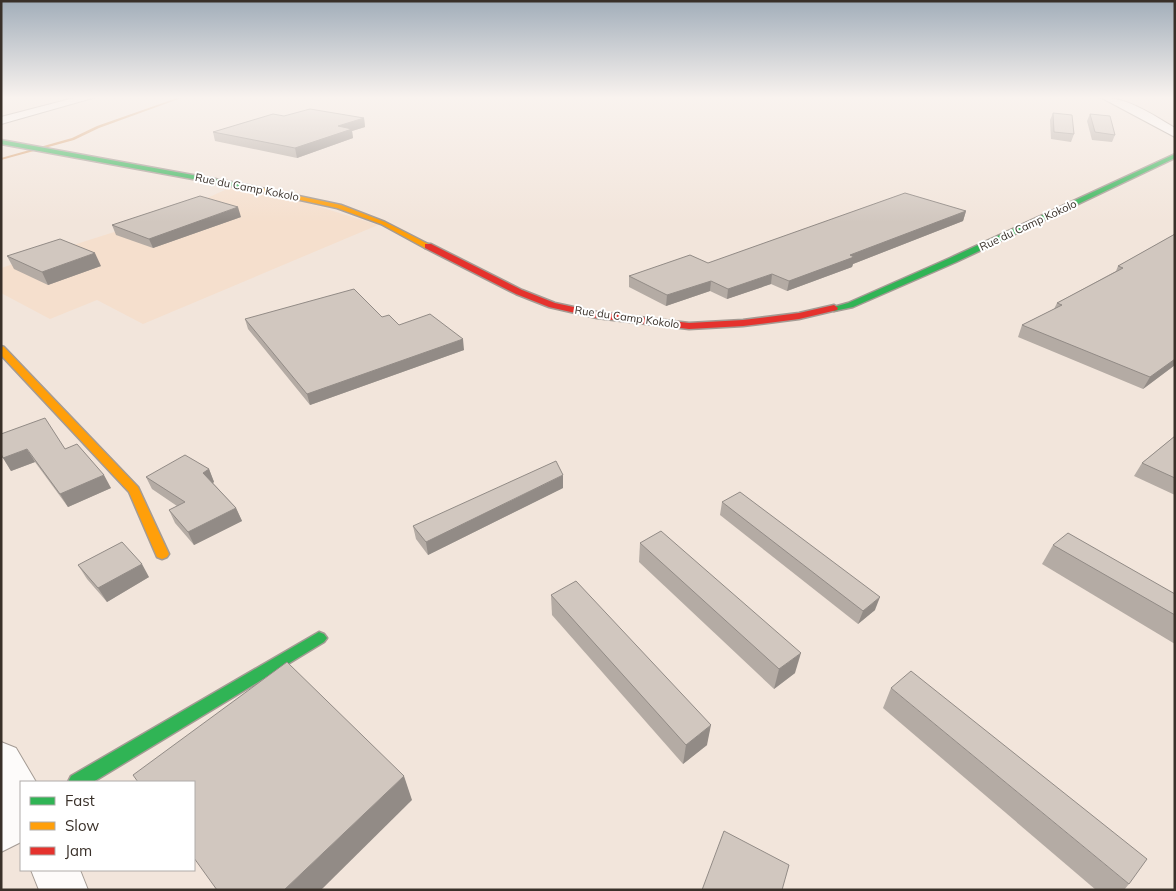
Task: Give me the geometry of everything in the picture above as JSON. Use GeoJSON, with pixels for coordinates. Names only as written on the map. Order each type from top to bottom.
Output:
{"type":"FeatureCollection","features":[{"type":"Feature","properties":{"kind":"street","name":"Rue du Camp Kokolo"},"geometry":{"type":"LineString","coordinates":[[2,142],[224,182],[339,206],[383,223],[512,289],[552,305],[597,315],[689,326],[743,323],[799,316],[850,305],[953,260],[1175,156]]}},
{"type":"Feature","properties":{"kind":"street"},"geometry":{"type":"LineString","coordinates":[[1,349],[134,490],[162,554]]}},
{"type":"Feature","properties":{"kind":"street"},"geometry":{"type":"LineString","coordinates":[[79,781],[319,638]]}},
{"type":"Feature","properties":{"kind":"street"},"geometry":{"type":"LineString","coordinates":[[1,762],[20,798]]}},
{"type":"Feature","properties":{"kind":"street"},"geometry":{"type":"LineString","coordinates":[[1,829],[20,816]]}},
{"type":"Feature","properties":{"kind":"street"},"geometry":{"type":"LineString","coordinates":[[55,871],[64,890]]}},
{"type":"Feature","properties":{"kind":"shaded area"},"geometry":{"type":"Polygon","coordinates":[[[236,185],[291,198],[378,225],[143,324],[97,300],[50,319],[1,293],[1,268],[174,213],[236,185]]]}},
{"type":"Feature","properties":{"kind":"building"},"geometry":{"type":"Polygon","coordinates":[[[247,139],[323,139],[295,148],[247,139]]]}},
{"type":"Feature","properties":{"kind":"building"},"geometry":{"type":"Polygon","coordinates":[[[905,193],[966,211],[850,255],[854,257],[789,281],[772,274],[728,289],[711,281],[667,295],[629,276],[690,255],[708,263],[905,193]]]}},
{"type":"Feature","properties":{"kind":"building"},"geometry":{"type":"Polygon","coordinates":[[[200,196],[238,207],[149,239],[112,225],[200,196]]]}},
{"type":"Feature","properties":{"kind":"building"},"geometry":{"type":"Polygon","coordinates":[[[1175,234],[1175,359],[1150,377],[1022,325],[1062,305],[1057,303],[1123,268],[1118,266],[1175,234]]]}},
{"type":"Feature","properties":{"kind":"building"},"geometry":{"type":"Polygon","coordinates":[[[60,239],[95,253],[42,272],[7,256],[60,239]]]}},
{"type":"Feature","properties":{"kind":"building"},"geometry":{"type":"Polygon","coordinates":[[[354,289],[382,317],[389,315],[399,325],[430,314],[463,339],[307,394],[245,319],[354,289]]]}},
{"type":"Feature","properties":{"kind":"building"},"geometry":{"type":"Polygon","coordinates":[[[45,418],[65,449],[77,444],[104,475],[60,494],[27,449],[3,458],[1,454],[1,434],[45,418]]]}},
{"type":"Feature","properties":{"kind":"building"},"geometry":{"type":"Polygon","coordinates":[[[1175,436],[1175,478],[1142,463],[1175,436]]]}},
{"type":"Feature","properties":{"kind":"building"},"geometry":{"type":"Polygon","coordinates":[[[185,455],[209,469],[203,473],[236,508],[188,532],[169,510],[185,502],[146,477],[185,455]]]}},
{"type":"Feature","properties":{"kind":"building"},"geometry":{"type":"Polygon","coordinates":[[[556,461],[563,475],[426,542],[413,526],[556,461]]]}},
{"type":"Feature","properties":{"kind":"building"},"geometry":{"type":"Polygon","coordinates":[[[740,492],[880,597],[863,611],[722,502],[740,492]]]}},
{"type":"Feature","properties":{"kind":"building"},"geometry":{"type":"Polygon","coordinates":[[[661,531],[801,653],[779,669],[640,543],[661,531]]]}},
{"type":"Feature","properties":{"kind":"building"},"geometry":{"type":"Polygon","coordinates":[[[1068,533],[1175,594],[1175,615],[1053,545],[1068,533]]]}},
{"type":"Feature","properties":{"kind":"building"},"geometry":{"type":"Polygon","coordinates":[[[122,542],[142,564],[98,588],[78,565],[122,542]]]}},
{"type":"Feature","properties":{"kind":"building"},"geometry":{"type":"Polygon","coordinates":[[[576,581],[711,725],[686,745],[551,595],[576,581]]]}},
{"type":"Feature","properties":{"kind":"building"},"geometry":{"type":"Polygon","coordinates":[[[287,662],[404,776],[284,890],[217,890],[195,859],[195,781],[137,781],[133,775],[287,662]]]}},
{"type":"Feature","properties":{"kind":"building"},"geometry":{"type":"Polygon","coordinates":[[[911,671],[1147,859],[1129,884],[891,688],[911,671]]]}},
{"type":"Feature","properties":{"kind":"building"},"geometry":{"type":"Polygon","coordinates":[[[724,831],[789,865],[782,890],[702,890],[724,831]]]}},
{"type":"Feature","properties":{"kind":"waterway"},"geometry":{"type":"LineString","coordinates":[[1,159],[74,139]]}},
{"type":"Feature","properties":{"kind":"traffic: fast"},"geometry":{"type":"LineString","coordinates":[[1,142],[242,186]]}},
{"type":"Feature","properties":{"kind":"traffic: fast"},"geometry":{"type":"LineString","coordinates":[[834,308],[850,305],[953,260],[1175,156]]}},
{"type":"Feature","properties":{"kind":"traffic: fast"},"geometry":{"type":"LineString","coordinates":[[79,781],[319,638]]}},
{"type":"Feature","properties":{"kind":"traffic: slow"},"geometry":{"type":"LineString","coordinates":[[242,186],[339,206],[383,223],[428,246]]}},
{"type":"Feature","properties":{"kind":"traffic: slow"},"geometry":{"type":"LineString","coordinates":[[1,349],[134,490],[162,554]]}},
{"type":"Feature","properties":{"kind":"traffic: jam"},"geometry":{"type":"LineString","coordinates":[[428,246],[519,292],[552,305],[597,315],[689,326],[743,323],[799,316],[834,308]]}}]}
